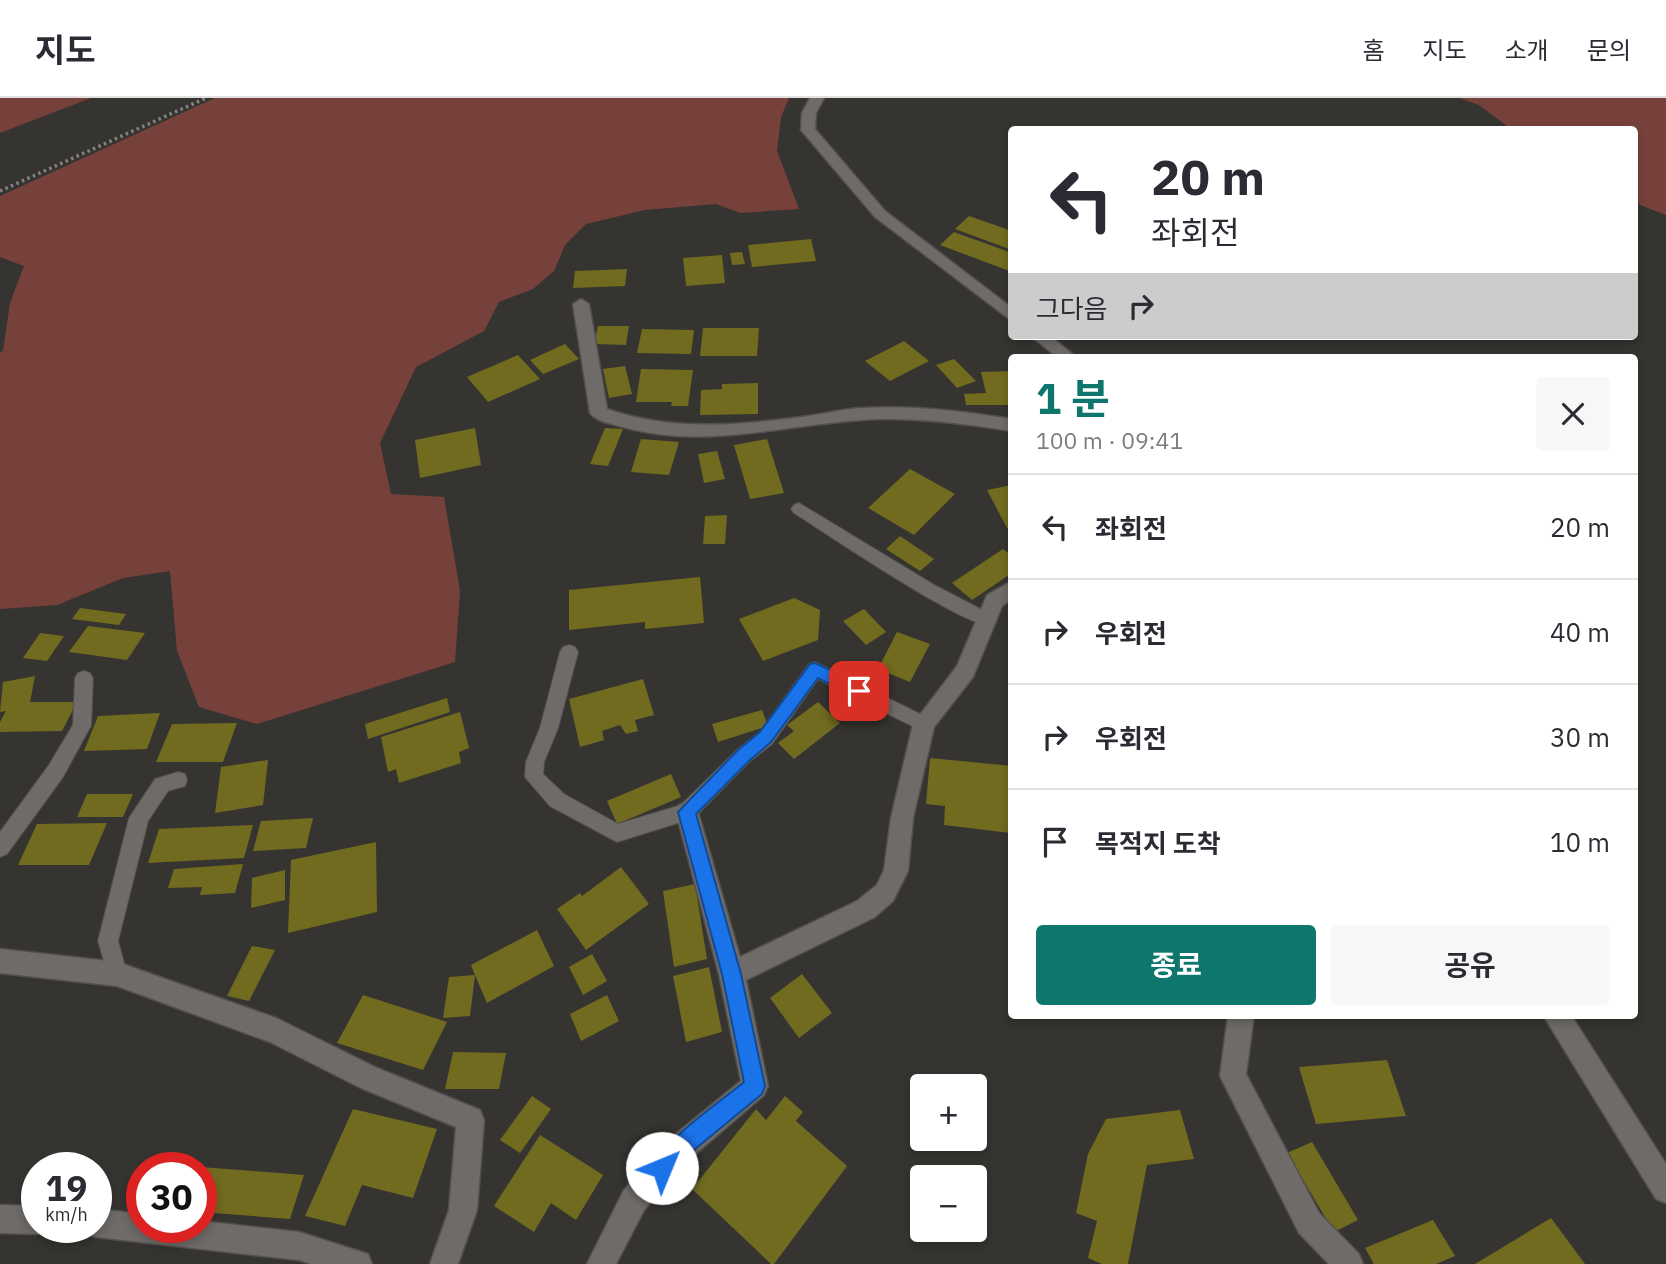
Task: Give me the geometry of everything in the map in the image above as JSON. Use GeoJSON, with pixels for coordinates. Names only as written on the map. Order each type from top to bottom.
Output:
{"type":"FeatureCollection","features":[{"type":"Feature","properties":{"kind":"street"},"geometry":{"type":"LineString","coordinates":[[817,98],[809,113],[808,130],[871,204],[952,272],[1008,313]]}},
{"type":"Feature","properties":{"kind":"street"},"geometry":{"type":"LineString","coordinates":[[581,304],[599,412],[620,421],[674,429],[737,429],[860,414],[935,413],[1008,424]]}},
{"type":"Feature","properties":{"kind":"street"},"geometry":{"type":"LineString","coordinates":[[1045,340],[1064,354]]}},
{"type":"Feature","properties":{"kind":"street"},"geometry":{"type":"LineString","coordinates":[[732,974],[866,909],[885,893],[896,871],[902,818],[925,724],[966,671],[994,601],[1008,592]]}},
{"type":"Feature","properties":{"kind":"street"},"geometry":{"type":"LineString","coordinates":[[601,1264],[634,1200],[676,1152],[755,1086],[732,974],[687,812]]}},
{"type":"Feature","properties":{"kind":"street"},"geometry":{"type":"LineString","coordinates":[[0,961],[117,974],[276,1031],[370,1079],[470,1121],[463,1210],[444,1264]]}},
{"type":"Feature","properties":{"kind":"street"},"geometry":{"type":"LineString","coordinates":[[1240,1019],[1233,1076],[1309,1223],[1349,1264]]}},
{"type":"Feature","properties":{"kind":"street"},"geometry":{"type":"LineString","coordinates":[[1559,1019],[1666,1189]]}},
{"type":"Feature","properties":{"kind":"street"},"geometry":{"type":"LineString","coordinates":[[0,1219],[21,1220]]}},
{"type":"Feature","properties":{"kind":"street"},"geometry":{"type":"LineString","coordinates":[[112,1225],[299,1246],[358,1264]]}},
{"type":"Feature","properties":{"kind":"lane"},"geometry":{"type":"LineString","coordinates":[[799,509],[930,591],[986,620]]}},
{"type":"Feature","properties":{"kind":"lane"},"geometry":{"type":"LineString","coordinates":[[569,652],[548,728],[535,762],[534,778],[557,800],[617,833],[687,812],[766,737],[815,669],[925,724]]}},
{"type":"Feature","properties":{"kind":"lane"},"geometry":{"type":"LineString","coordinates":[[0,848],[56,771],[82,726],[84,678]]}},
{"type":"Feature","properties":{"kind":"lane"},"geometry":{"type":"LineString","coordinates":[[117,974],[108,941],[139,818],[162,785],[178,780]]}},
{"type":"Feature","properties":{"kind":"path"},"geometry":{"type":"LineString","coordinates":[[0,191],[206,98]]}},
{"type":"Feature","properties":{"kind":"shaded area"},"geometry":{"type":"Polygon","coordinates":[[[0,98],[91,98],[0,133],[0,98]]]}},
{"type":"Feature","properties":{"kind":"shaded area"},"geometry":{"type":"Polygon","coordinates":[[[215,98],[789,98],[781,117],[777,151],[799,209],[741,213],[716,204],[645,210],[586,224],[565,245],[554,271],[533,289],[499,302],[484,331],[416,367],[380,443],[391,494],[444,497],[460,591],[455,662],[257,724],[199,707],[177,651],[170,571],[123,578],[57,605],[0,609],[0,352],[3,351],[10,303],[24,266],[0,257],[0,196],[215,98]]]}},
{"type":"Feature","properties":{"kind":"shaded area"},"geometry":{"type":"Polygon","coordinates":[[[1460,98],[1666,98],[1666,215],[1638,204],[1638,126],[1507,126],[1479,105],[1460,98]]]}},
{"type":"Feature","properties":{"kind":"building"},"geometry":{"type":"Polygon","coordinates":[[[969,216],[1008,230],[1008,249],[955,229],[969,216]]]}},
{"type":"Feature","properties":{"kind":"building"},"geometry":{"type":"Polygon","coordinates":[[[954,232],[1008,252],[1008,270],[940,245],[954,232]]]}},
{"type":"Feature","properties":{"kind":"building"},"geometry":{"type":"Polygon","coordinates":[[[811,239],[816,261],[752,267],[748,245],[811,239]]]}},
{"type":"Feature","properties":{"kind":"building"},"geometry":{"type":"Polygon","coordinates":[[[742,252],[745,264],[732,265],[730,253],[742,252]]]}},
{"type":"Feature","properties":{"kind":"building"},"geometry":{"type":"Polygon","coordinates":[[[722,255],[725,283],[686,286],[683,258],[722,255]]]}},
{"type":"Feature","properties":{"kind":"building"},"geometry":{"type":"Polygon","coordinates":[[[627,269],[625,286],[573,288],[575,271],[627,269]]]}},
{"type":"Feature","properties":{"kind":"building"},"geometry":{"type":"Polygon","coordinates":[[[598,326],[629,326],[626,345],[594,344],[598,326]]]}},
{"type":"Feature","properties":{"kind":"building"},"geometry":{"type":"Polygon","coordinates":[[[703,328],[759,328],[757,356],[700,356],[703,328]]]}},
{"type":"Feature","properties":{"kind":"building"},"geometry":{"type":"Polygon","coordinates":[[[642,329],[694,330],[691,354],[637,353],[642,329]]]}},
{"type":"Feature","properties":{"kind":"building"},"geometry":{"type":"Polygon","coordinates":[[[904,341],[929,361],[890,381],[865,361],[904,341]]]}},
{"type":"Feature","properties":{"kind":"building"},"geometry":{"type":"Polygon","coordinates":[[[565,344],[579,359],[543,374],[530,360],[565,344]]]}},
{"type":"Feature","properties":{"kind":"building"},"geometry":{"type":"Polygon","coordinates":[[[518,355],[540,379],[488,402],[467,377],[518,355]]]}},
{"type":"Feature","properties":{"kind":"building"},"geometry":{"type":"Polygon","coordinates":[[[954,359],[976,381],[957,388],[936,365],[954,359]]]}},
{"type":"Feature","properties":{"kind":"building"},"geometry":{"type":"Polygon","coordinates":[[[625,366],[632,394],[609,398],[603,369],[625,366]]]}},
{"type":"Feature","properties":{"kind":"building"},"geometry":{"type":"Polygon","coordinates":[[[641,369],[693,370],[688,406],[671,406],[672,402],[636,402],[641,369]]]}},
{"type":"Feature","properties":{"kind":"building"},"geometry":{"type":"Polygon","coordinates":[[[1008,371],[1008,405],[966,405],[964,394],[986,393],[981,372],[1008,371]]]}},
{"type":"Feature","properties":{"kind":"building"},"geometry":{"type":"Polygon","coordinates":[[[758,383],[758,414],[700,415],[701,390],[722,389],[722,384],[758,383]]]}},
{"type":"Feature","properties":{"kind":"building"},"geometry":{"type":"Polygon","coordinates":[[[475,428],[481,465],[420,478],[415,440],[475,428]]]}},
{"type":"Feature","properties":{"kind":"building"},"geometry":{"type":"Polygon","coordinates":[[[605,428],[623,429],[608,466],[590,464],[605,428]]]}},
{"type":"Feature","properties":{"kind":"building"},"geometry":{"type":"Polygon","coordinates":[[[641,439],[679,442],[669,475],[631,472],[641,439]]]}},
{"type":"Feature","properties":{"kind":"building"},"geometry":{"type":"Polygon","coordinates":[[[767,439],[784,493],[750,499],[734,445],[767,439]]]}},
{"type":"Feature","properties":{"kind":"building"},"geometry":{"type":"Polygon","coordinates":[[[717,451],[725,479],[704,483],[698,454],[717,451]]]}},
{"type":"Feature","properties":{"kind":"building"},"geometry":{"type":"Polygon","coordinates":[[[910,469],[955,494],[914,535],[868,508],[910,469]]]}},
{"type":"Feature","properties":{"kind":"building"},"geometry":{"type":"Polygon","coordinates":[[[1008,486],[1008,528],[1007,528],[987,490],[1008,486]]]}},
{"type":"Feature","properties":{"kind":"building"},"geometry":{"type":"Polygon","coordinates":[[[727,515],[725,544],[703,544],[705,516],[727,515]]]}},
{"type":"Feature","properties":{"kind":"building"},"geometry":{"type":"Polygon","coordinates":[[[900,536],[934,559],[920,571],[886,549],[900,536]]]}},
{"type":"Feature","properties":{"kind":"building"},"geometry":{"type":"Polygon","coordinates":[[[1003,549],[1008,553],[1008,576],[972,600],[952,583],[1003,549]]]}},
{"type":"Feature","properties":{"kind":"building"},"geometry":{"type":"Polygon","coordinates":[[[700,577],[704,623],[645,629],[645,622],[569,630],[569,590],[700,577]]]}},
{"type":"Feature","properties":{"kind":"building"},"geometry":{"type":"Polygon","coordinates":[[[794,598],[820,610],[818,640],[763,661],[739,619],[794,598]]]}},
{"type":"Feature","properties":{"kind":"building"},"geometry":{"type":"Polygon","coordinates":[[[80,608],[126,614],[119,625],[72,619],[80,608]]]}},
{"type":"Feature","properties":{"kind":"building"},"geometry":{"type":"Polygon","coordinates":[[[864,609],[886,632],[866,645],[843,621],[864,609]]]}},
{"type":"Feature","properties":{"kind":"building"},"geometry":{"type":"Polygon","coordinates":[[[88,626],[145,633],[127,660],[69,652],[88,626]]]}},
{"type":"Feature","properties":{"kind":"building"},"geometry":{"type":"Polygon","coordinates":[[[897,632],[930,644],[910,682],[878,669],[897,632]]]}},
{"type":"Feature","properties":{"kind":"building"},"geometry":{"type":"Polygon","coordinates":[[[40,633],[64,636],[47,661],[23,658],[40,633]]]}},
{"type":"Feature","properties":{"kind":"building"},"geometry":{"type":"Polygon","coordinates":[[[35,676],[30,702],[77,702],[62,731],[0,732],[0,722],[6,711],[0,712],[3,682],[35,676]]]}},
{"type":"Feature","properties":{"kind":"building"},"geometry":{"type":"Polygon","coordinates":[[[643,679],[654,715],[635,720],[638,731],[626,734],[620,725],[602,731],[604,740],[580,747],[569,699],[643,679]]]}},
{"type":"Feature","properties":{"kind":"building"},"geometry":{"type":"Polygon","coordinates":[[[447,698],[450,712],[368,739],[365,724],[447,698]]]}},
{"type":"Feature","properties":{"kind":"building"},"geometry":{"type":"Polygon","coordinates":[[[818,702],[840,723],[794,759],[778,743],[794,731],[787,725],[818,702]]]}},
{"type":"Feature","properties":{"kind":"building"},"geometry":{"type":"Polygon","coordinates":[[[762,710],[768,726],[718,742],[712,724],[762,710]]]}},
{"type":"Feature","properties":{"kind":"building"},"geometry":{"type":"Polygon","coordinates":[[[460,712],[469,748],[459,752],[461,763],[399,783],[396,769],[388,772],[381,737],[460,712]]]}},
{"type":"Feature","properties":{"kind":"building"},"geometry":{"type":"Polygon","coordinates":[[[160,713],[147,749],[84,751],[98,716],[160,713]]]}},
{"type":"Feature","properties":{"kind":"building"},"geometry":{"type":"Polygon","coordinates":[[[237,723],[223,762],[156,762],[172,724],[237,723]]]}},
{"type":"Feature","properties":{"kind":"building"},"geometry":{"type":"Polygon","coordinates":[[[930,758],[1008,766],[1008,833],[944,825],[945,806],[926,804],[930,758]]]}},
{"type":"Feature","properties":{"kind":"building"},"geometry":{"type":"Polygon","coordinates":[[[268,760],[263,805],[215,813],[221,767],[268,760]]]}},
{"type":"Feature","properties":{"kind":"building"},"geometry":{"type":"Polygon","coordinates":[[[671,774],[681,797],[617,824],[607,801],[671,774]]]}},
{"type":"Feature","properties":{"kind":"building"},"geometry":{"type":"Polygon","coordinates":[[[87,794],[133,794],[123,817],[77,817],[87,794]]]}},
{"type":"Feature","properties":{"kind":"building"},"geometry":{"type":"Polygon","coordinates":[[[313,818],[306,848],[253,851],[261,821],[313,818]]]}},
{"type":"Feature","properties":{"kind":"building"},"geometry":{"type":"Polygon","coordinates":[[[107,823],[89,865],[18,865],[37,824],[107,823]]]}},
{"type":"Feature","properties":{"kind":"building"},"geometry":{"type":"Polygon","coordinates":[[[253,825],[244,858],[148,863],[159,829],[253,825]]]}},
{"type":"Feature","properties":{"kind":"building"},"geometry":{"type":"Polygon","coordinates":[[[376,842],[377,912],[288,933],[291,860],[376,842]]]}},
{"type":"Feature","properties":{"kind":"building"},"geometry":{"type":"Polygon","coordinates":[[[243,864],[235,893],[200,895],[202,887],[168,888],[174,869],[243,864]]]}},
{"type":"Feature","properties":{"kind":"building"},"geometry":{"type":"Polygon","coordinates":[[[621,867],[649,904],[586,950],[557,909],[580,893],[582,896],[621,867]]]}},
{"type":"Feature","properties":{"kind":"building"},"geometry":{"type":"Polygon","coordinates":[[[285,870],[285,900],[251,908],[252,878],[285,870]]]}},
{"type":"Feature","properties":{"kind":"building"},"geometry":{"type":"Polygon","coordinates":[[[695,884],[707,959],[674,967],[663,891],[695,884]]]}},
{"type":"Feature","properties":{"kind":"building"},"geometry":{"type":"Polygon","coordinates":[[[537,930],[554,966],[487,1003],[471,965],[537,930]]]}},
{"type":"Feature","properties":{"kind":"building"},"geometry":{"type":"Polygon","coordinates":[[[252,946],[275,950],[249,1001],[227,996],[252,946]]]}},
{"type":"Feature","properties":{"kind":"building"},"geometry":{"type":"Polygon","coordinates":[[[592,954],[607,981],[583,995],[569,967],[592,954]]]}},
{"type":"Feature","properties":{"kind":"building"},"geometry":{"type":"Polygon","coordinates":[[[709,967],[722,1032],[686,1042],[673,976],[709,967]]]}},
{"type":"Feature","properties":{"kind":"building"},"geometry":{"type":"Polygon","coordinates":[[[802,974],[832,1013],[799,1038],[770,998],[802,974]]]}},
{"type":"Feature","properties":{"kind":"building"},"geometry":{"type":"Polygon","coordinates":[[[475,975],[470,1016],[443,1018],[449,977],[475,975]]]}},
{"type":"Feature","properties":{"kind":"building"},"geometry":{"type":"Polygon","coordinates":[[[363,995],[447,1022],[423,1070],[337,1043],[363,995]]]}},
{"type":"Feature","properties":{"kind":"building"},"geometry":{"type":"Polygon","coordinates":[[[607,995],[619,1021],[581,1041],[570,1014],[607,995]]]}},
{"type":"Feature","properties":{"kind":"building"},"geometry":{"type":"Polygon","coordinates":[[[453,1052],[506,1053],[499,1089],[445,1089],[453,1052]]]}},
{"type":"Feature","properties":{"kind":"building"},"geometry":{"type":"Polygon","coordinates":[[[1387,1060],[1406,1116],[1316,1124],[1299,1067],[1387,1060]]]}},
{"type":"Feature","properties":{"kind":"building"},"geometry":{"type":"Polygon","coordinates":[[[532,1096],[551,1109],[520,1153],[500,1140],[532,1096]]]}},
{"type":"Feature","properties":{"kind":"building"},"geometry":{"type":"Polygon","coordinates":[[[785,1096],[803,1112],[796,1121],[847,1166],[774,1264],[771,1264],[692,1189],[756,1109],[766,1120],[785,1096]]]}},
{"type":"Feature","properties":{"kind":"building"},"geometry":{"type":"Polygon","coordinates":[[[353,1109],[437,1129],[413,1198],[362,1185],[345,1226],[305,1216],[353,1109]]]}},
{"type":"Feature","properties":{"kind":"building"},"geometry":{"type":"Polygon","coordinates":[[[1180,1110],[1194,1159],[1147,1165],[1128,1264],[1102,1264],[1088,1258],[1097,1221],[1076,1213],[1088,1154],[1106,1119],[1180,1110]]]}},
{"type":"Feature","properties":{"kind":"building"},"geometry":{"type":"Polygon","coordinates":[[[540,1135],[603,1175],[576,1220],[551,1203],[534,1232],[494,1206],[540,1135]]]}},
{"type":"Feature","properties":{"kind":"building"},"geometry":{"type":"Polygon","coordinates":[[[1312,1142],[1358,1220],[1334,1232],[1287,1153],[1312,1142]]]}},
{"type":"Feature","properties":{"kind":"building"},"geometry":{"type":"Polygon","coordinates":[[[217,1168],[304,1175],[290,1219],[217,1213],[217,1168]]]}},
{"type":"Feature","properties":{"kind":"building"},"geometry":{"type":"Polygon","coordinates":[[[1551,1218],[1585,1264],[1475,1264],[1551,1218]]]}},
{"type":"Feature","properties":{"kind":"building"},"geometry":{"type":"Polygon","coordinates":[[[1433,1220],[1455,1256],[1436,1264],[1374,1264],[1365,1248],[1433,1220]]]}},
{"type":"Feature","properties":{"kind":"route"},"geometry":{"type":"LineString","coordinates":[[662,1168],[676,1152],[755,1086],[732,974],[687,812],[766,737],[815,669],[859,691]]}}]}
